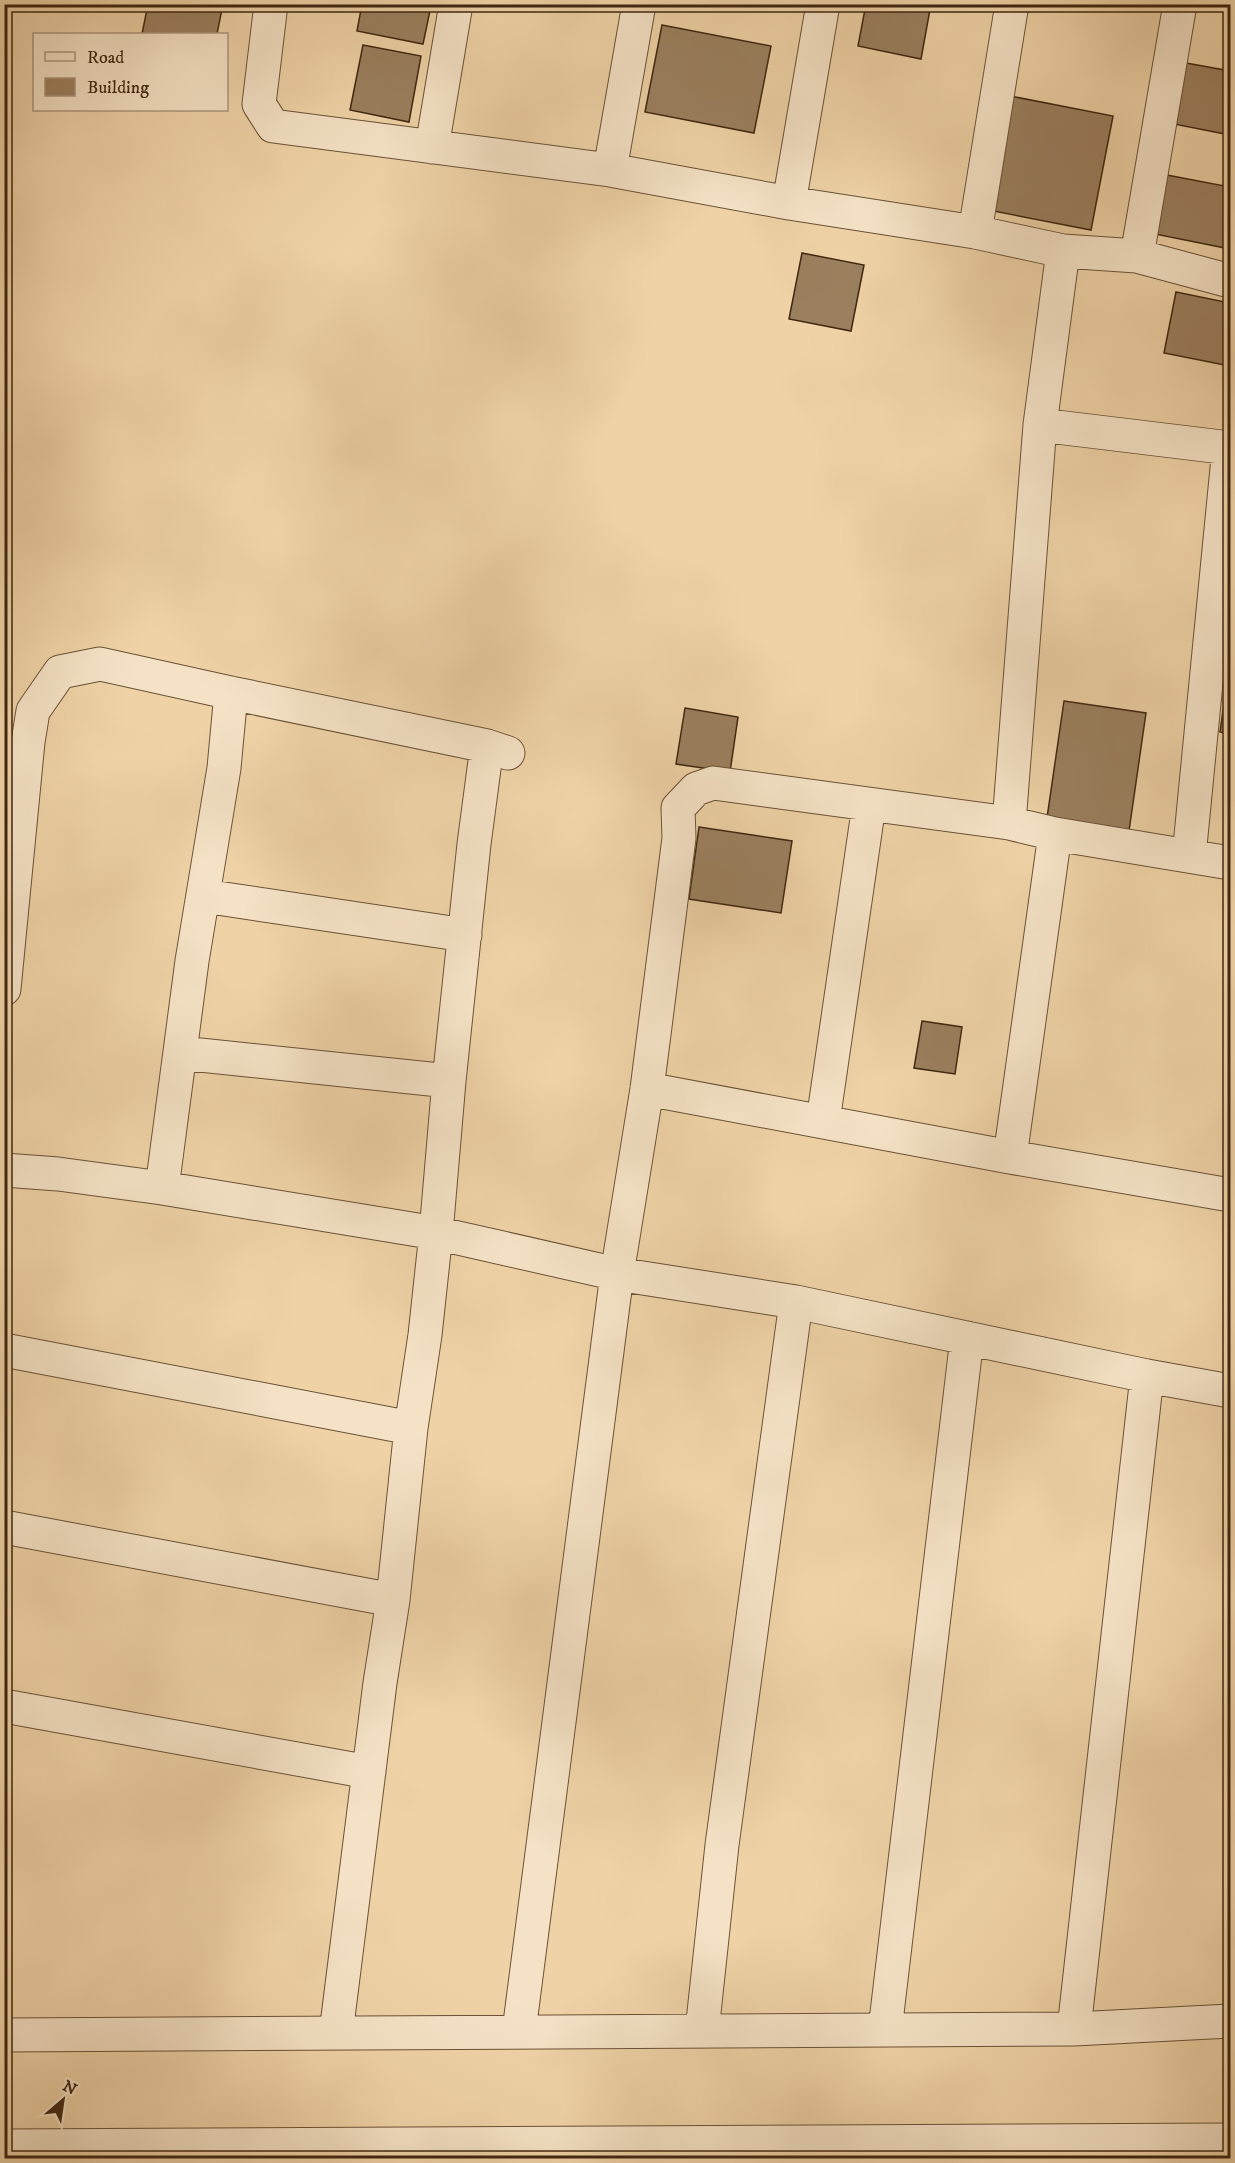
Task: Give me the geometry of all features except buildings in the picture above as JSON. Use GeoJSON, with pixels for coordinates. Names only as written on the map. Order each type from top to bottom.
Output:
{"type":"FeatureCollection","features":[{"type":"Feature","properties":{"kind":"street"},"geometry":{"type":"LineString","coordinates":[[271,4],[259,104],[273,126],[610,170],[789,203],[975,232],[1063,250],[1137,256],[1230,282]]}},
{"type":"Feature","properties":{"kind":"street"},"geometry":{"type":"LineString","coordinates":[[432,147],[456,4]]}},
{"type":"Feature","properties":{"kind":"street"},"geometry":{"type":"LineString","coordinates":[[610,170],[639,4]]}},
{"type":"Feature","properties":{"kind":"street"},"geometry":{"type":"LineString","coordinates":[[789,203],[823,4]]}},
{"type":"Feature","properties":{"kind":"street"},"geometry":{"type":"LineString","coordinates":[[975,232],[1012,4]]}},
{"type":"Feature","properties":{"kind":"street"},"geometry":{"type":"LineString","coordinates":[[1137,256],[1180,4]]}},
{"type":"Feature","properties":{"kind":"street"},"geometry":{"type":"LineString","coordinates":[[1009,823],[1040,426],[1063,250]]}},
{"type":"Feature","properties":{"kind":"street"},"geometry":{"type":"LineString","coordinates":[[1040,426],[1230,448],[1189,856]]}},
{"type":"Feature","properties":{"kind":"street"},"geometry":{"type":"LineString","coordinates":[[4,989],[33,711],[60,672],[100,664],[498,750],[465,936],[425,1335],[411,1428],[393,1600],[380,1683],[336,2033]]}},
{"type":"Feature","properties":{"kind":"street"},"geometry":{"type":"LineString","coordinates":[[162,1188],[192,960],[224,768],[231,693]]}},
{"type":"Feature","properties":{"kind":"street"},"geometry":{"type":"LineString","coordinates":[[519,2031],[617,1274],[647,1089],[679,838],[678,808],[696,789],[713,783],[1009,823],[1055,834],[1230,863]]}},
{"type":"Feature","properties":{"kind":"street"},"geometry":{"type":"LineString","coordinates":[[823,1121],[869,805]]}},
{"type":"Feature","properties":{"kind":"street"},"geometry":{"type":"LineString","coordinates":[[1010,1156],[1055,834]]}},
{"type":"Feature","properties":{"kind":"street"},"geometry":{"type":"LineString","coordinates":[[204,896],[465,936]]}},
{"type":"Feature","properties":{"kind":"street"},"geometry":{"type":"LineString","coordinates":[[181,1053],[449,1081]]}},
{"type":"Feature","properties":{"kind":"street"},"geometry":{"type":"LineString","coordinates":[[647,1089],[1230,1195]]}},
{"type":"Feature","properties":{"kind":"street"},"geometry":{"type":"LineString","coordinates":[[4,1170],[58,1174],[162,1188],[436,1233],[617,1274],[796,1302],[1147,1376],[1230,1391]]}},
{"type":"Feature","properties":{"kind":"street"},"geometry":{"type":"LineString","coordinates":[[702,2031],[722,1845],[796,1302]]}},
{"type":"Feature","properties":{"kind":"street"},"geometry":{"type":"LineString","coordinates":[[885,2030],[967,1338]]}},
{"type":"Feature","properties":{"kind":"street"},"geometry":{"type":"LineString","coordinates":[[4,1350],[411,1428]]}},
{"type":"Feature","properties":{"kind":"street"},"geometry":{"type":"LineString","coordinates":[[1074,2029],[1147,1376]]}},
{"type":"Feature","properties":{"kind":"street"},"geometry":{"type":"LineString","coordinates":[[4,1527],[393,1600]]}},
{"type":"Feature","properties":{"kind":"street"},"geometry":{"type":"LineString","coordinates":[[4,1706],[369,1772]]}},
{"type":"Feature","properties":{"kind":"street"},"geometry":{"type":"LineString","coordinates":[[4,2035],[1074,2029],[1230,2021]]}},
{"type":"Feature","properties":{"kind":"street"},"geometry":{"type":"LineString","coordinates":[[4,2146],[423,2151],[1154,2150],[1230,2140]]}}]}
